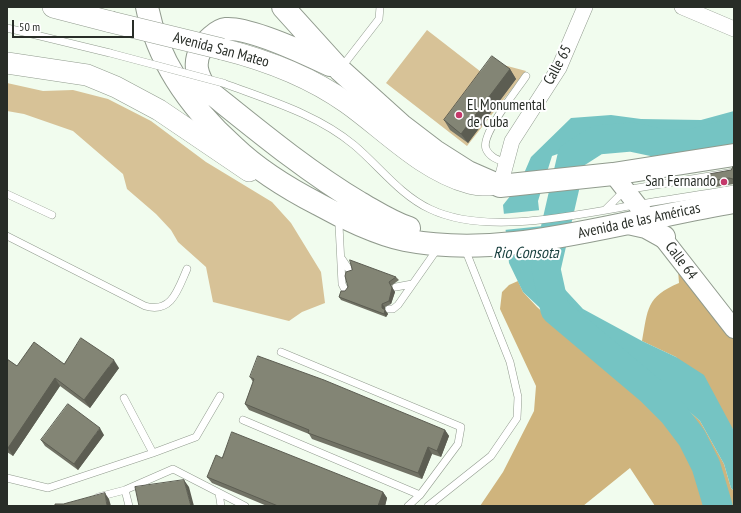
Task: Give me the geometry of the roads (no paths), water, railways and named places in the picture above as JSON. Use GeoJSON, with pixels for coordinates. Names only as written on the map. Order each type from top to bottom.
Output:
{"type":"FeatureCollection","features":[{"type":"Feature","properties":{"kind":"main road","name":"Avenida San Mateo"},"geometry":{"type":"LineString","coordinates":[[53,7],[257,57],[309,79],[348,103],[416,156],[455,179],[470,184],[500,186]]}},
{"type":"Feature","properties":{"kind":"main road","name":"Avenida de las Américas"},"geometry":{"type":"LineString","coordinates":[[147,7],[149,21],[164,60],[188,97],[216,131],[249,161],[285,187],[324,207],[350,220],[404,240],[440,245],[463,246],[498,233],[627,223],[643,212],[675,214],[734,202]]}},
{"type":"Feature","properties":{"kind":"main road"},"geometry":{"type":"LineString","coordinates":[[283,7],[340,70],[401,125],[435,151],[468,172],[500,186],[554,181],[619,182],[734,155]]}},
{"type":"Feature","properties":{"kind":"main road"},"geometry":{"type":"LineString","coordinates":[[340,70],[282,43],[240,30],[225,29],[215,34],[202,47],[197,57],[196,67],[198,76],[206,89],[298,162],[345,194],[396,223],[463,246]]}},
{"type":"Feature","properties":{"kind":"main road"},"geometry":{"type":"LineString","coordinates":[[7,63],[87,75],[116,87],[159,110],[195,132],[293,203],[353,230],[404,240]]}},
{"type":"Feature","properties":{"kind":"main road"},"geometry":{"type":"LineString","coordinates":[[664,237],[662,230],[664,223],[668,217],[675,214]]}},
{"type":"Feature","properties":{"kind":"main road"},"geometry":{"type":"LineString","coordinates":[[627,223],[646,227],[664,237]]}},
{"type":"Feature","properties":{"kind":"street","name":"Calle 65"},"geometry":{"type":"LineString","coordinates":[[500,186],[512,141],[559,68],[585,7]]}},
{"type":"Feature","properties":{"kind":"street"},"geometry":{"type":"LineString","coordinates":[[682,7],[734,29]]}},
{"type":"Feature","properties":{"kind":"street","name":"Calle 64"},"geometry":{"type":"LineString","coordinates":[[619,182],[664,237],[734,329]]}},
{"type":"Feature","properties":{"kind":"lane"},"geometry":{"type":"LineString","coordinates":[[340,70],[379,19],[380,7]]}},
{"type":"Feature","properties":{"kind":"lane"},"geometry":{"type":"LineString","coordinates":[[7,28],[223,83],[316,120],[354,145],[412,198],[429,209],[498,233]]}},
{"type":"Feature","properties":{"kind":"lane"},"geometry":{"type":"LineString","coordinates":[[507,163],[490,155],[487,151],[485,142],[494,122],[526,76]]}},
{"type":"Feature","properties":{"kind":"lane"},"geometry":{"type":"LineString","coordinates":[[605,210],[619,182],[734,172]]}},
{"type":"Feature","properties":{"kind":"lane"},"geometry":{"type":"LineString","coordinates":[[560,228],[605,210],[643,212],[734,189]]}},
{"type":"Feature","properties":{"kind":"lane"},"geometry":{"type":"LineString","coordinates":[[7,194],[52,215]]}},
{"type":"Feature","properties":{"kind":"lane"},"geometry":{"type":"LineString","coordinates":[[339,225],[342,257],[342,284],[345,290]]}},
{"type":"Feature","properties":{"kind":"lane"},"geometry":{"type":"LineString","coordinates":[[7,236],[145,306],[153,308],[168,303],[174,298],[187,269]]}},
{"type":"Feature","properties":{"kind":"lane"},"geometry":{"type":"LineString","coordinates":[[389,309],[393,309],[398,305],[440,245]]}},
{"type":"Feature","properties":{"kind":"lane"},"geometry":{"type":"LineString","coordinates":[[428,506],[492,456],[517,418],[518,397],[510,362],[463,246]]}},
{"type":"Feature","properties":{"kind":"lane"},"geometry":{"type":"LineString","coordinates":[[342,257],[345,265],[350,271]]}},
{"type":"Feature","properties":{"kind":"lane"},"geometry":{"type":"LineString","coordinates":[[396,287],[412,284]]}},
{"type":"Feature","properties":{"kind":"lane"},"geometry":{"type":"LineString","coordinates":[[281,352],[462,427],[458,444],[420,494],[408,506]]}},
{"type":"Feature","properties":{"kind":"lane"},"geometry":{"type":"LineString","coordinates":[[7,478],[48,488],[196,437],[220,396]]}},
{"type":"Feature","properties":{"kind":"lane"},"geometry":{"type":"LineString","coordinates":[[124,398],[153,453]]}},
{"type":"Feature","properties":{"kind":"lane"},"geometry":{"type":"LineString","coordinates":[[243,420],[420,494]]}},
{"type":"Feature","properties":{"kind":"lane"},"geometry":{"type":"LineString","coordinates":[[88,500],[125,490],[173,468],[219,494],[245,506]]}},
{"type":"Feature","properties":{"kind":"lane"},"geometry":{"type":"LineString","coordinates":[[125,490],[129,506]]}},
{"type":"Feature","properties":{"kind":"lane"},"geometry":{"type":"LineString","coordinates":[[219,494],[221,506]]}},
{"type":"Feature","properties":{"kind":"water","name":"Rio Consota"},"geometry":{"type":"Polygon","coordinates":[[[734,111],[734,132],[719,137],[664,144],[631,137],[597,140],[552,156],[538,201],[546,269],[583,309],[642,341],[676,357],[704,375],[734,431],[734,491],[731,488],[724,464],[700,421],[652,378],[602,350],[568,334],[523,292],[509,263],[503,205],[519,185],[531,157],[571,118],[611,115],[641,119],[701,120],[734,111]]]}},
{"type":"Feature","properties":{"kind":"waterway"},"geometry":{"type":"LineString","coordinates":[[718,506],[706,466],[692,438],[673,413],[651,391],[555,310],[546,269],[572,156],[597,140],[631,137],[664,144],[690,144],[732,133],[734,128]]}},
{"type":"Feature","properties":{"kind":"place","name":"El Monumental de Cuba"},"geometry":{"type":"Point","coordinates":[459,115]}},
{"type":"Feature","properties":{"kind":"place","name":"San Fernando"},"geometry":{"type":"Point","coordinates":[724,182]}}]}
